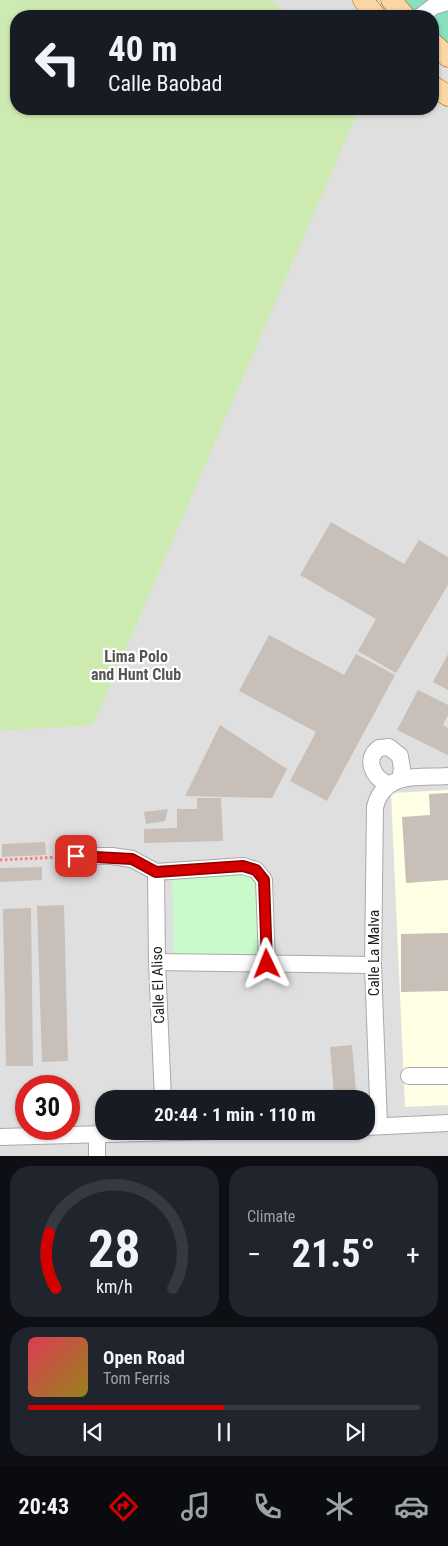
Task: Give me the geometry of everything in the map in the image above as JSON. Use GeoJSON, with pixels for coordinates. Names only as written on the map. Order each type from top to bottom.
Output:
{"type":"FeatureCollection","features":[{"type":"Feature","properties":{"kind":"main road"},"geometry":{"type":"LineString","coordinates":[[363,0],[371,10]]}},
{"type":"Feature","properties":{"kind":"street"},"geometry":{"type":"LineString","coordinates":[[429,10],[434,6],[448,2]]}},
{"type":"Feature","properties":{"kind":"street","name":"Calle La Malva"},"geometry":{"type":"LineString","coordinates":[[372,1090],[375,807],[378,795],[394,782],[448,776]]}},
{"type":"Feature","properties":{"kind":"street"},"geometry":{"type":"LineString","coordinates":[[76,856],[132,859],[156,872],[243,866],[256,870],[264,880],[267,964]]}},
{"type":"Feature","properties":{"kind":"street","name":"Calle El Aliso"},"geometry":{"type":"LineString","coordinates":[[156,872],[157,962],[163,1090]]}},
{"type":"Feature","properties":{"kind":"street"},"geometry":{"type":"LineString","coordinates":[[157,962],[373,965]]}},
{"type":"Feature","properties":{"kind":"street"},"geometry":{"type":"LineString","coordinates":[[409,1076],[448,1076]]}},
{"type":"Feature","properties":{"kind":"street"},"geometry":{"type":"LineString","coordinates":[[375,1126],[448,1123]]}},
{"type":"Feature","properties":{"kind":"street"},"geometry":{"type":"LineString","coordinates":[[0,1137],[95,1135]]}},
{"type":"Feature","properties":{"kind":"street"},"geometry":{"type":"LineString","coordinates":[[97,1140],[97,1156]]}},
{"type":"Feature","properties":{"kind":"path"},"geometry":{"type":"LineString","coordinates":[[0,860],[76,856]]}},
{"type":"Feature","properties":{"kind":"shaded area"},"geometry":{"type":"Polygon","coordinates":[[[0,0],[448,0],[448,1156],[0,1156],[0,0]]]}},
{"type":"Feature","properties":{"kind":"shaded area"},"geometry":{"type":"Polygon","coordinates":[[[448,790],[448,1105],[405,1107],[391,793],[448,790]]]}},
{"type":"Feature","properties":{"kind":"green space"},"geometry":{"type":"Polygon","coordinates":[[[2,0],[272,0],[282,10],[10,10],[10,115],[356,115],[93,725],[0,731],[0,4],[2,0]]]}},
{"type":"Feature","properties":{"kind":"green space"},"geometry":{"type":"Polygon","coordinates":[[[400,0],[448,0],[448,46],[439,40],[439,10],[408,10],[400,0]]]}},
{"type":"Feature","properties":{"kind":"green space"},"geometry":{"type":"Polygon","coordinates":[[[257,871],[260,958],[174,961],[172,874],[257,871]]]}},
{"type":"Feature","properties":{"kind":"building"},"geometry":{"type":"Polygon","coordinates":[[[331,522],[404,564],[419,540],[448,557],[448,585],[396,673],[358,651],[376,619],[300,575],[331,522]]]}},
{"type":"Feature","properties":{"kind":"building"},"geometry":{"type":"Polygon","coordinates":[[[269,635],[344,675],[356,654],[395,675],[327,801],[290,781],[316,732],[239,691],[269,635]]]}},
{"type":"Feature","properties":{"kind":"building"},"geometry":{"type":"Polygon","coordinates":[[[448,654],[448,690],[433,682],[448,654]]]}},
{"type":"Feature","properties":{"kind":"building"},"geometry":{"type":"Polygon","coordinates":[[[418,690],[448,705],[448,715],[443,725],[448,728],[448,755],[397,730],[418,690]]]}},
{"type":"Feature","properties":{"kind":"building"},"geometry":{"type":"Polygon","coordinates":[[[220,725],[287,769],[272,798],[185,796],[220,725]]]}},
{"type":"Feature","properties":{"kind":"building"},"geometry":{"type":"Polygon","coordinates":[[[448,793],[448,880],[406,883],[402,817],[430,815],[429,794],[448,793]]]}},
{"type":"Feature","properties":{"kind":"building"},"geometry":{"type":"Polygon","coordinates":[[[197,798],[221,798],[223,841],[144,843],[144,829],[177,828],[177,809],[197,809],[197,798]]]}},
{"type":"Feature","properties":{"kind":"building"},"geometry":{"type":"Polygon","coordinates":[[[168,809],[165,821],[146,824],[144,812],[168,809]]]}},
{"type":"Feature","properties":{"kind":"building"},"geometry":{"type":"Polygon","coordinates":[[[45,842],[46,855],[2,857],[2,844],[45,842]]]}},
{"type":"Feature","properties":{"kind":"building"},"geometry":{"type":"Polygon","coordinates":[[[42,867],[42,880],[0,882],[0,868],[42,867]]]}},
{"type":"Feature","properties":{"kind":"building"},"geometry":{"type":"Polygon","coordinates":[[[64,905],[68,1061],[42,1062],[37,906],[64,905]]]}},
{"type":"Feature","properties":{"kind":"building"},"geometry":{"type":"Polygon","coordinates":[[[31,908],[33,1066],[6,1066],[3,909],[31,908]]]}},
{"type":"Feature","properties":{"kind":"building"},"geometry":{"type":"Polygon","coordinates":[[[448,933],[448,991],[401,992],[401,934],[448,933]]]}},
{"type":"Feature","properties":{"kind":"building"},"geometry":{"type":"Polygon","coordinates":[[[352,1045],[356,1090],[334,1090],[330,1047],[352,1045]]]}},
{"type":"Feature","properties":{"kind":"district","name":"Lima Polo and Hunt Club"},"geometry":{"type":"Point","coordinates":[136,665]}},
{"type":"Feature","properties":{"kind":"route"},"geometry":{"type":"LineString","coordinates":[[76,856],[112,856],[132,859],[156,872],[243,866],[256,870],[264,880],[267,964]]}}]}
